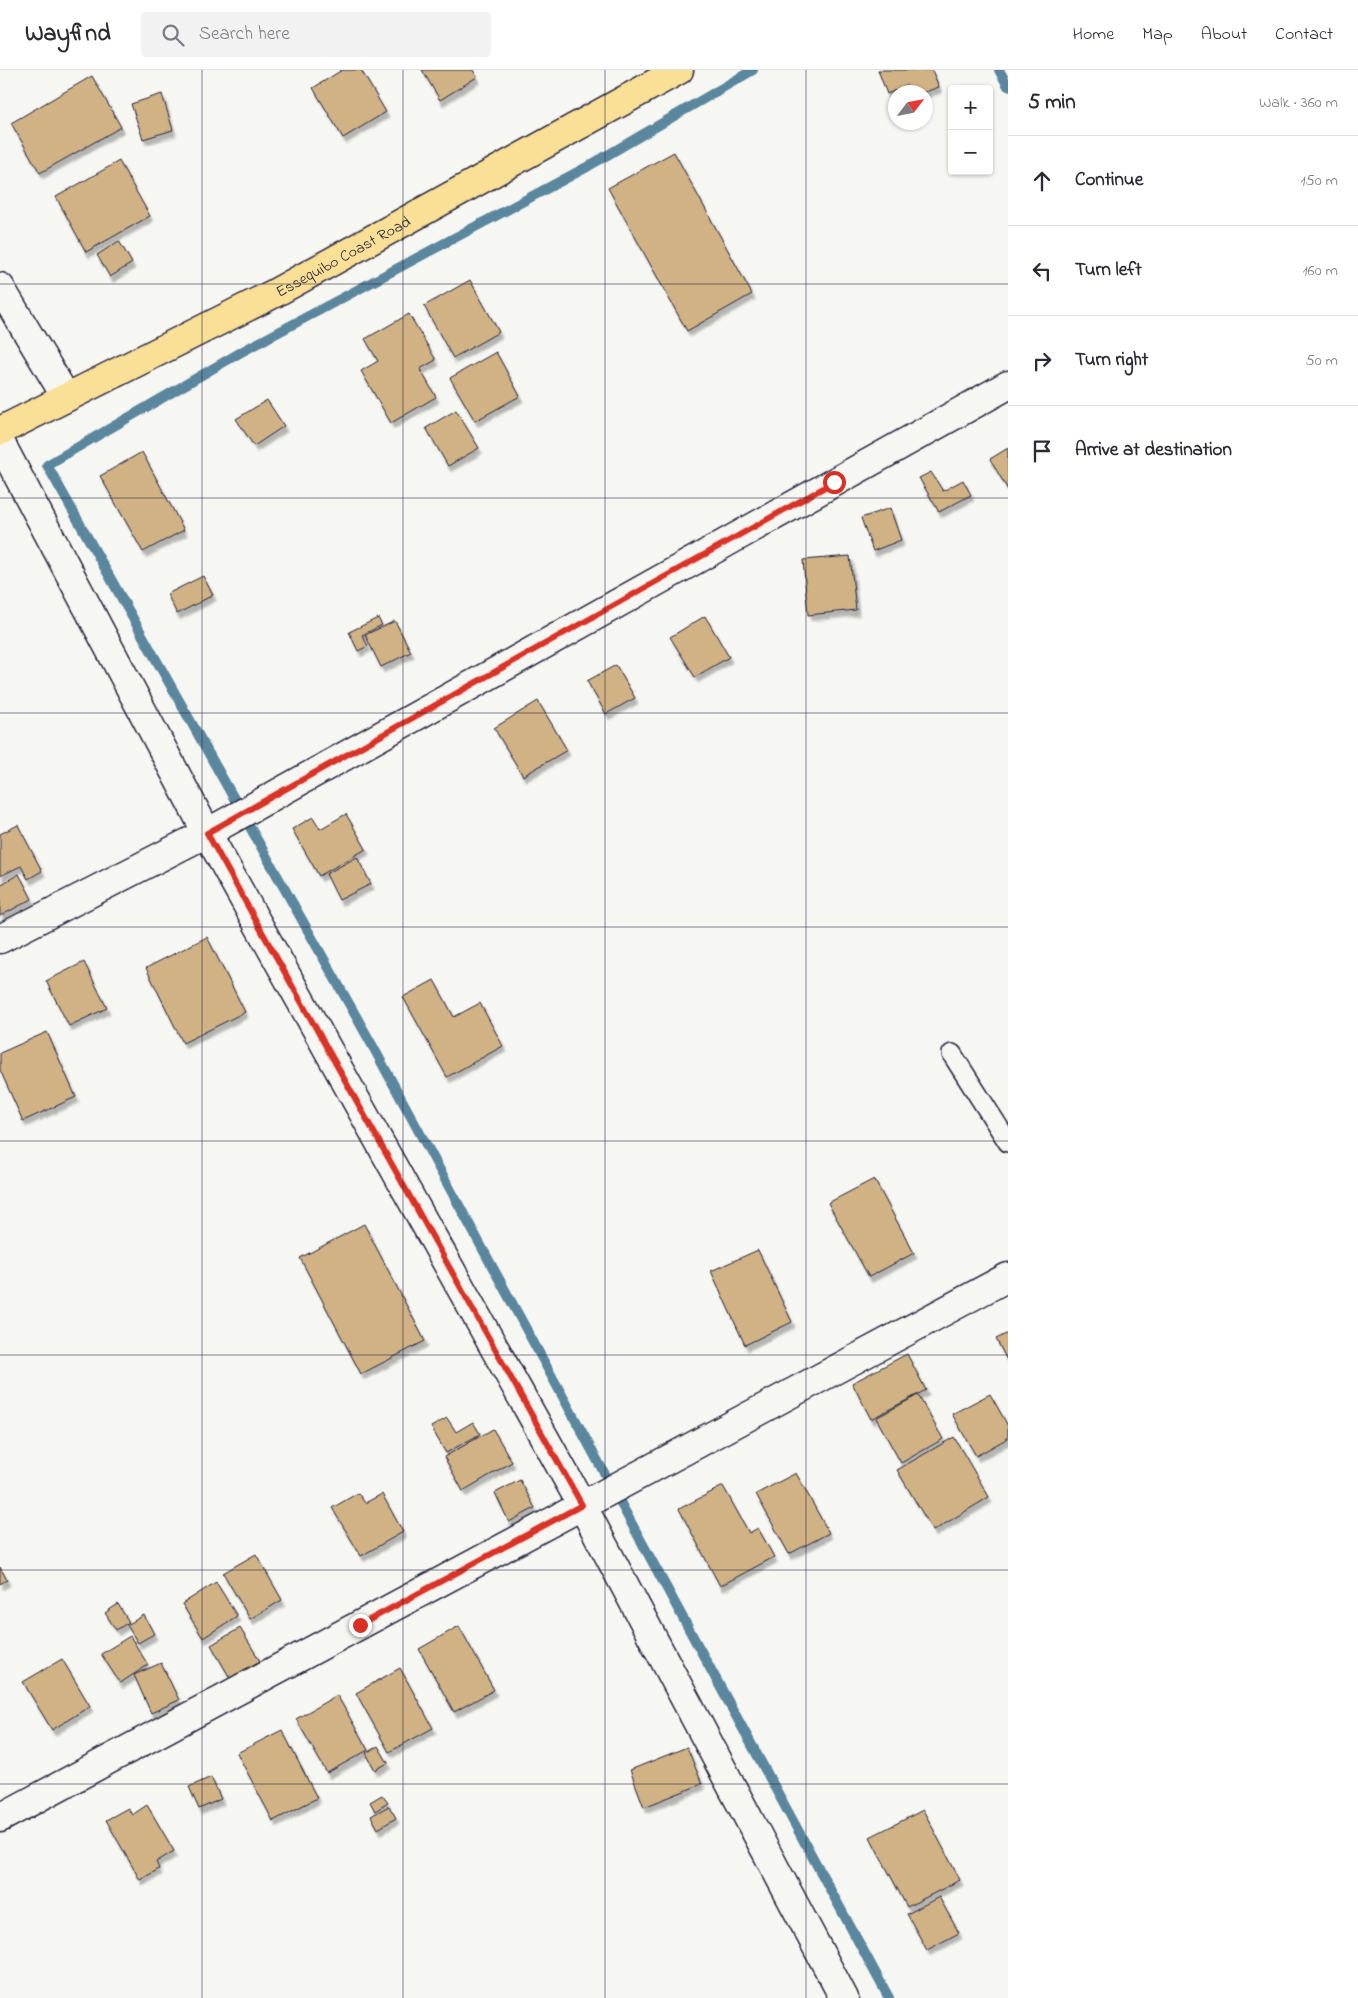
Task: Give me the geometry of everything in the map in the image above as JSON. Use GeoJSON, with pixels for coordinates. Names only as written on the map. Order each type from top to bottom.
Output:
{"type":"FeatureCollection","features":[{"type":"Feature","properties":{"kind":"main road","name":"Essequibo Coast Road"},"geometry":{"type":"LineString","coordinates":[[0,431],[275,293],[679,70]]}},
{"type":"Feature","properties":{"kind":"street"},"geometry":{"type":"LineString","coordinates":[[0,287],[66,397]]}},
{"type":"Feature","properties":{"kind":"street"},"geometry":{"type":"LineString","coordinates":[[0,939],[207,833],[1008,386]]}},
{"type":"Feature","properties":{"kind":"street"},"geometry":{"type":"LineString","coordinates":[[0,442],[207,833],[582,1505],[844,1998]]}},
{"type":"Feature","properties":{"kind":"street"},"geometry":{"type":"LineString","coordinates":[[0,1818],[1008,1277]]}},
{"type":"Feature","properties":{"kind":"lane"},"geometry":{"type":"LineString","coordinates":[[952,1054],[1008,1142]]}},
{"type":"Feature","properties":{"kind":"building"},"geometry":{"type":"Polygon","coordinates":[[[342,70],[361,70],[386,112],[343,138],[313,88],[342,70]]]}},
{"type":"Feature","properties":{"kind":"building"},"geometry":{"type":"Polygon","coordinates":[[[422,70],[473,70],[477,77],[440,100],[422,70]]]}},
{"type":"Feature","properties":{"kind":"building"},"geometry":{"type":"Polygon","coordinates":[[[878,70],[932,70],[939,87],[933,89],[933,85],[888,85],[887,94],[878,70]]]}},
{"type":"Feature","properties":{"kind":"building"},"geometry":{"type":"Polygon","coordinates":[[[92,76],[121,127],[40,173],[11,123],[92,76]]]}},
{"type":"Feature","properties":{"kind":"building"},"geometry":{"type":"Polygon","coordinates":[[[162,94],[173,130],[143,139],[131,104],[162,94]]]}},
{"type":"Feature","properties":{"kind":"building"},"geometry":{"type":"Polygon","coordinates":[[[674,152],[752,294],[687,331],[608,188],[674,152]]]}},
{"type":"Feature","properties":{"kind":"building"},"geometry":{"type":"Polygon","coordinates":[[[119,161],[150,216],[86,252],[56,197],[119,161]]]}},
{"type":"Feature","properties":{"kind":"building"},"geometry":{"type":"Polygon","coordinates":[[[119,241],[132,263],[110,277],[97,255],[119,241]]]}},
{"type":"Feature","properties":{"kind":"building"},"geometry":{"type":"Polygon","coordinates":[[[470,280],[499,332],[453,358],[424,306],[470,280]]]}},
{"type":"Feature","properties":{"kind":"building"},"geometry":{"type":"Polygon","coordinates":[[[409,314],[436,360],[420,369],[436,397],[391,423],[361,371],[378,361],[365,339],[409,314]]]}},
{"type":"Feature","properties":{"kind":"building"},"geometry":{"type":"Polygon","coordinates":[[[496,352],[520,396],[475,421],[450,378],[496,352]]]}},
{"type":"Feature","properties":{"kind":"building"},"geometry":{"type":"Polygon","coordinates":[[[267,400],[284,426],[254,446],[236,419],[267,400]]]}},
{"type":"Feature","properties":{"kind":"building"},"geometry":{"type":"Polygon","coordinates":[[[456,410],[479,448],[448,466],[426,428],[456,410]]]}},
{"type":"Feature","properties":{"kind":"building"},"geometry":{"type":"Polygon","coordinates":[[[1008,448],[1008,490],[990,459],[1008,448]]]}},
{"type":"Feature","properties":{"kind":"building"},"geometry":{"type":"Polygon","coordinates":[[[142,452],[184,530],[143,552],[100,476],[142,452]]]}},
{"type":"Feature","properties":{"kind":"building"},"geometry":{"type":"Polygon","coordinates":[[[931,472],[943,491],[963,480],[971,495],[939,512],[919,478],[931,472]]]}},
{"type":"Feature","properties":{"kind":"building"},"geometry":{"type":"Polygon","coordinates":[[[890,508],[901,540],[873,551],[861,518],[890,508]]]}},
{"type":"Feature","properties":{"kind":"building"},"geometry":{"type":"Polygon","coordinates":[[[850,556],[856,610],[808,615],[803,560],[850,556]]]}},
{"type":"Feature","properties":{"kind":"building"},"geometry":{"type":"Polygon","coordinates":[[[203,576],[213,595],[177,614],[167,594],[203,576]]]}},
{"type":"Feature","properties":{"kind":"building"},"geometry":{"type":"Polygon","coordinates":[[[705,616],[729,657],[695,677],[670,637],[705,616]]]}},
{"type":"Feature","properties":{"kind":"building"},"geometry":{"type":"Polygon","coordinates":[[[378,618],[382,625],[362,635],[368,646],[358,651],[349,632],[378,618]]]}},
{"type":"Feature","properties":{"kind":"building"},"geometry":{"type":"Polygon","coordinates":[[[395,621],[411,652],[381,667],[365,635],[395,621]]]}},
{"type":"Feature","properties":{"kind":"building"},"geometry":{"type":"Polygon","coordinates":[[[616,665],[635,698],[606,714],[587,681],[616,665]]]}},
{"type":"Feature","properties":{"kind":"building"},"geometry":{"type":"Polygon","coordinates":[[[538,701],[567,750],[523,776],[494,728],[538,701]]]}},
{"type":"Feature","properties":{"kind":"building"},"geometry":{"type":"Polygon","coordinates":[[[346,814],[366,849],[319,876],[292,829],[313,817],[320,829],[346,814]]]}},
{"type":"Feature","properties":{"kind":"building"},"geometry":{"type":"Polygon","coordinates":[[[18,825],[42,871],[28,879],[21,866],[0,876],[0,834],[18,825]]]}},
{"type":"Feature","properties":{"kind":"building"},"geometry":{"type":"Polygon","coordinates":[[[357,857],[371,884],[339,900],[326,874],[357,857]]]}},
{"type":"Feature","properties":{"kind":"building"},"geometry":{"type":"Polygon","coordinates":[[[19,874],[32,899],[0,916],[0,885],[19,874]]]}},
{"type":"Feature","properties":{"kind":"building"},"geometry":{"type":"Polygon","coordinates":[[[207,937],[245,1012],[183,1043],[146,968],[207,937]]]}},
{"type":"Feature","properties":{"kind":"building"},"geometry":{"type":"Polygon","coordinates":[[[84,962],[107,1008],[69,1026],[46,981],[84,962]]]}},
{"type":"Feature","properties":{"kind":"building"},"geometry":{"type":"Polygon","coordinates":[[[434,980],[454,1017],[480,1003],[503,1046],[447,1077],[403,997],[434,980]]]}},
{"type":"Feature","properties":{"kind":"building"},"geometry":{"type":"Polygon","coordinates":[[[47,1032],[76,1097],[23,1121],[0,1070],[0,1053],[47,1032]]]}},
{"type":"Feature","properties":{"kind":"building"},"geometry":{"type":"Polygon","coordinates":[[[874,1179],[914,1253],[869,1277],[828,1203],[874,1179]]]}},
{"type":"Feature","properties":{"kind":"building"},"geometry":{"type":"Polygon","coordinates":[[[364,1224],[425,1341],[361,1374],[300,1258],[364,1224]]]}},
{"type":"Feature","properties":{"kind":"building"},"geometry":{"type":"Polygon","coordinates":[[[758,1250],[792,1322],[745,1345],[711,1271],[758,1250]]]}},
{"type":"Feature","properties":{"kind":"building"},"geometry":{"type":"Polygon","coordinates":[[[1008,1333],[1008,1362],[996,1339],[1008,1333]]]}},
{"type":"Feature","properties":{"kind":"building"},"geometry":{"type":"Polygon","coordinates":[[[907,1354],[926,1390],[871,1419],[852,1383],[907,1354]]]}},
{"type":"Feature","properties":{"kind":"building"},"geometry":{"type":"Polygon","coordinates":[[[990,1394],[1008,1426],[1008,1438],[976,1456],[952,1414],[990,1394]]]}},
{"type":"Feature","properties":{"kind":"building"},"geometry":{"type":"Polygon","coordinates":[[[918,1395],[943,1439],[901,1463],[876,1418],[918,1395]]]}},
{"type":"Feature","properties":{"kind":"building"},"geometry":{"type":"Polygon","coordinates":[[[447,1418],[456,1432],[473,1422],[480,1434],[446,1453],[431,1427],[447,1418]]]}},
{"type":"Feature","properties":{"kind":"building"},"geometry":{"type":"Polygon","coordinates":[[[493,1429],[512,1462],[463,1491],[444,1457],[493,1429]]]}},
{"type":"Feature","properties":{"kind":"building"},"geometry":{"type":"Polygon","coordinates":[[[954,1437],[989,1497],[933,1531],[897,1470],[954,1437]]]}},
{"type":"Feature","properties":{"kind":"building"},"geometry":{"type":"Polygon","coordinates":[[[796,1473],[829,1533],[789,1554],[756,1494],[796,1473]]]}},
{"type":"Feature","properties":{"kind":"building"},"geometry":{"type":"Polygon","coordinates":[[[520,1480],[535,1508],[509,1522],[495,1493],[520,1480]]]}},
{"type":"Feature","properties":{"kind":"building"},"geometry":{"type":"Polygon","coordinates":[[[723,1486],[749,1533],[758,1528],[774,1557],[720,1586],[679,1509],[723,1486]]]}},
{"type":"Feature","properties":{"kind":"building"},"geometry":{"type":"Polygon","coordinates":[[[358,1493],[365,1503],[382,1494],[403,1532],[361,1556],[332,1508],[358,1493]]]}},
{"type":"Feature","properties":{"kind":"building"},"geometry":{"type":"Polygon","coordinates":[[[256,1554],[282,1600],[250,1619],[223,1573],[256,1554]]]}},
{"type":"Feature","properties":{"kind":"building"},"geometry":{"type":"Polygon","coordinates":[[[0,1567],[7,1580],[0,1584],[0,1567]]]}},
{"type":"Feature","properties":{"kind":"building"},"geometry":{"type":"Polygon","coordinates":[[[216,1582],[237,1616],[203,1638],[182,1604],[216,1582]]]}},
{"type":"Feature","properties":{"kind":"building"},"geometry":{"type":"Polygon","coordinates":[[[118,1604],[129,1622],[116,1630],[105,1613],[118,1604]]]}},
{"type":"Feature","properties":{"kind":"building"},"geometry":{"type":"Polygon","coordinates":[[[144,1615],[154,1634],[138,1643],[127,1625],[144,1615]]]}},
{"type":"Feature","properties":{"kind":"building"},"geometry":{"type":"Polygon","coordinates":[[[459,1626],[494,1690],[454,1712],[419,1649],[459,1626]]]}},
{"type":"Feature","properties":{"kind":"building"},"geometry":{"type":"Polygon","coordinates":[[[240,1628],[260,1661],[230,1678],[211,1645],[240,1628]]]}},
{"type":"Feature","properties":{"kind":"building"},"geometry":{"type":"Polygon","coordinates":[[[130,1636],[148,1665],[120,1683],[101,1654],[130,1636]]]}},
{"type":"Feature","properties":{"kind":"building"},"geometry":{"type":"Polygon","coordinates":[[[62,1659],[90,1706],[52,1730],[23,1682],[62,1659]]]}},
{"type":"Feature","properties":{"kind":"building"},"geometry":{"type":"Polygon","coordinates":[[[161,1663],[179,1700],[151,1713],[134,1675],[161,1663]]]}},
{"type":"Feature","properties":{"kind":"building"},"geometry":{"type":"Polygon","coordinates":[[[400,1668],[433,1728],[389,1752],[356,1693],[400,1668]]]}},
{"type":"Feature","properties":{"kind":"building"},"geometry":{"type":"Polygon","coordinates":[[[337,1695],[368,1750],[327,1773],[296,1719],[337,1695]]]}},
{"type":"Feature","properties":{"kind":"building"},"geometry":{"type":"Polygon","coordinates":[[[282,1730],[317,1798],[273,1821],[237,1753],[282,1730]]]}},
{"type":"Feature","properties":{"kind":"building"},"geometry":{"type":"Polygon","coordinates":[[[378,1746],[388,1763],[375,1770],[366,1753],[378,1746]]]}},
{"type":"Feature","properties":{"kind":"building"},"geometry":{"type":"Polygon","coordinates":[[[687,1747],[702,1784],[644,1807],[630,1770],[687,1747]]]}},
{"type":"Feature","properties":{"kind":"building"},"geometry":{"type":"Polygon","coordinates":[[[211,1777],[221,1799],[199,1809],[189,1787],[211,1777]]]}},
{"type":"Feature","properties":{"kind":"building"},"geometry":{"type":"Polygon","coordinates":[[[382,1795],[388,1803],[375,1811],[370,1802],[382,1795]]]}},
{"type":"Feature","properties":{"kind":"building"},"geometry":{"type":"Polygon","coordinates":[[[147,1805],[174,1851],[156,1862],[159,1869],[140,1880],[106,1820],[128,1808],[132,1815],[147,1805]]]}},
{"type":"Feature","properties":{"kind":"building"},"geometry":{"type":"Polygon","coordinates":[[[389,1806],[396,1818],[378,1829],[371,1816],[389,1806]]]}},
{"type":"Feature","properties":{"kind":"building"},"geometry":{"type":"Polygon","coordinates":[[[923,1810],[960,1880],[907,1907],[870,1837],[923,1810]]]}},
{"type":"Feature","properties":{"kind":"building"},"geometry":{"type":"Polygon","coordinates":[[[939,1897],[959,1933],[927,1950],[907,1914],[939,1897]]]}},
{"type":"Feature","properties":{"kind":"waterway"},"geometry":{"type":"LineString","coordinates":[[753,70],[587,167],[243,351],[47,465],[371,1043],[889,1998]]}},
{"type":"Feature","properties":{"kind":"waterway"},"geometry":{"type":"LineString","coordinates":[[999,70],[1008,86]]}},
{"type":"Feature","properties":{"kind":"route"},"geometry":{"type":"LineString","coordinates":[[360,1625],[582,1505],[207,833],[834,482]]}}]}
